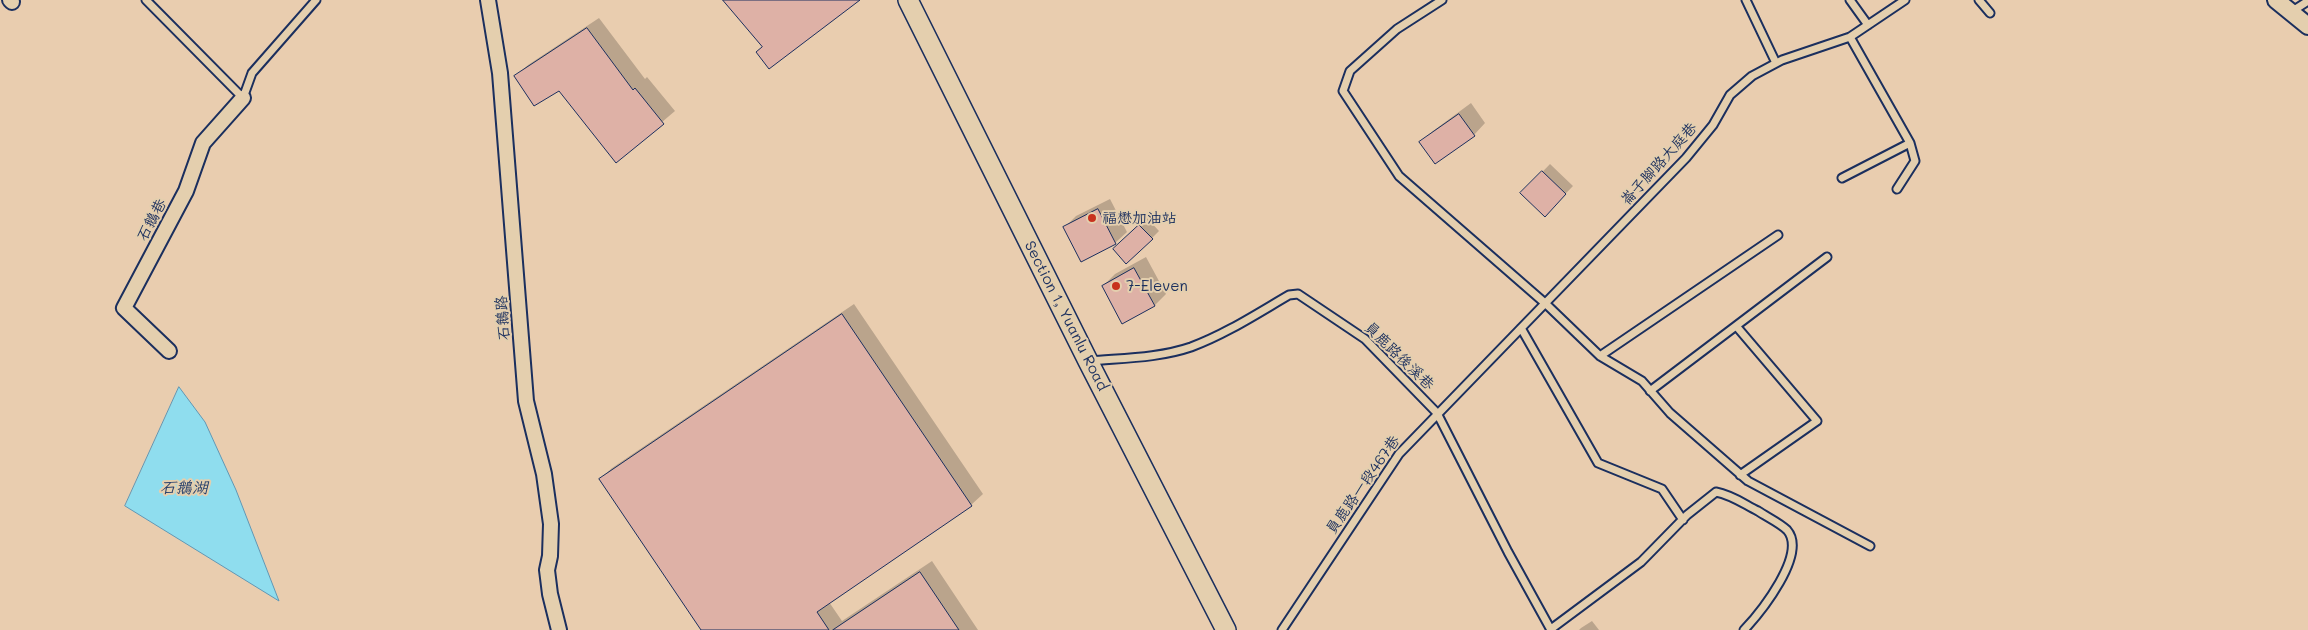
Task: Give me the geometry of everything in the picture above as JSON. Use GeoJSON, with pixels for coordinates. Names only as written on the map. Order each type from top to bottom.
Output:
{"type":"FeatureCollection","features":[{"type":"Feature","properties":{"kind":"main road","name":"Section 1, Yuanlu Road"},"geometry":{"type":"LineString","coordinates":[[908,0],[1088,362],[1226,630]]}},
{"type":"Feature","properties":{"kind":"street","name":"石鵝路"},"geometry":{"type":"LineString","coordinates":[[488,0],[500,74],[526,401],[544,474],[551,524],[550,556],[547,570],[550,594],[559,630]]}},
{"type":"Feature","properties":{"kind":"street"},"geometry":{"type":"LineString","coordinates":[[2276,0],[2289,13],[2308,26]]}},
{"type":"Feature","properties":{"kind":"street","name":"石鵝巷"},"geometry":{"type":"LineString","coordinates":[[169,351],[124,308],[186,191],[203,143],[243,98]]}},
{"type":"Feature","properties":{"kind":"lane"},"geometry":{"type":"LineString","coordinates":[[146,0],[243,98],[252,73],[316,0]]}},
{"type":"Feature","properties":{"kind":"lane"},"geometry":{"type":"LineString","coordinates":[[1442,0],[1397,29],[1350,71],[1343,91],[1399,176],[1546,304],[1600,356],[1642,382],[1670,413],[1740,475],[1870,546]]}},
{"type":"Feature","properties":{"kind":"lane"},"geometry":{"type":"LineString","coordinates":[[1746,0],[1776,63]]}},
{"type":"Feature","properties":{"kind":"lane"},"geometry":{"type":"LineString","coordinates":[[1850,0],[1868,25]]}},
{"type":"Feature","properties":{"kind":"lane","name":"崙子腳路大庭巷"},"geometry":{"type":"LineString","coordinates":[[1546,304],[1686,158],[1713,125],[1730,95],[1752,76],[1776,63],[1850,36],[1905,0]]}},
{"type":"Feature","properties":{"kind":"lane"},"geometry":{"type":"LineString","coordinates":[[1979,0],[1990,13]]}},
{"type":"Feature","properties":{"kind":"lane"},"geometry":{"type":"LineString","coordinates":[[2289,13],[2308,1]]}},
{"type":"Feature","properties":{"kind":"lane"},"geometry":{"type":"LineString","coordinates":[[1850,36],[1910,143],[1915,161],[1897,189]]}},
{"type":"Feature","properties":{"kind":"lane"},"geometry":{"type":"LineString","coordinates":[[1842,178],[1910,143]]}},
{"type":"Feature","properties":{"kind":"lane"},"geometry":{"type":"LineString","coordinates":[[1600,356],[1778,235]]}},
{"type":"Feature","properties":{"kind":"lane"},"geometry":{"type":"LineString","coordinates":[[1650,391],[1827,257]]}},
{"type":"Feature","properties":{"kind":"lane","name":"員鹿路後溪巷"},"geometry":{"type":"LineString","coordinates":[[1088,362],[1153,355],[1191,347],[1240,323],[1289,295],[1298,294],[1365,339],[1437,413],[1508,552],[1551,630]]}},
{"type":"Feature","properties":{"kind":"lane","name":"員鹿路一段467巷"},"geometry":{"type":"LineString","coordinates":[[1282,630],[1399,454],[1437,413],[1546,304]]}},
{"type":"Feature","properties":{"kind":"lane"},"geometry":{"type":"LineString","coordinates":[[1737,327],[1817,420],[1740,475]]}},
{"type":"Feature","properties":{"kind":"lane"},"geometry":{"type":"LineString","coordinates":[[1521,328],[1598,464],[1662,489],[1683,520]]}},
{"type":"Feature","properties":{"kind":"lane"},"geometry":{"type":"LineString","coordinates":[[1551,630],[1641,562],[1683,520],[1716,492],[1727,494],[1787,531],[1792,544],[1788,564],[1763,609],[1744,630]]}},
{"type":"Feature","properties":{"kind":"water","name":"石鵝湖"},"geometry":{"type":"Polygon","coordinates":[[[179,387],[205,422],[236,490],[279,601],[125,506],[179,387]]]}},
{"type":"Feature","properties":{"kind":"building"},"geometry":{"type":"Polygon","coordinates":[[[723,0],[860,0],[769,69],[756,52],[762,47],[723,0]]]}},
{"type":"Feature","properties":{"kind":"building"},"geometry":{"type":"Polygon","coordinates":[[[587,28],[633,90],[635,88],[664,124],[616,163],[559,91],[534,106],[514,76],[587,28]]]}},
{"type":"Feature","properties":{"kind":"building"},"geometry":{"type":"Polygon","coordinates":[[[1459,114],[1475,136],[1435,164],[1419,142],[1459,114]]]}},
{"type":"Feature","properties":{"kind":"building"},"geometry":{"type":"Polygon","coordinates":[[[1542,171],[1566,194],[1545,217],[1520,193],[1542,171]]]}},
{"type":"Feature","properties":{"kind":"building"},"geometry":{"type":"Polygon","coordinates":[[[1098,209],[1116,244],[1081,262],[1063,227],[1098,209]]]}},
{"type":"Feature","properties":{"kind":"building"},"geometry":{"type":"Polygon","coordinates":[[[1139,225],[1153,239],[1126,264],[1113,249],[1139,225]]]}},
{"type":"Feature","properties":{"kind":"building"},"geometry":{"type":"Polygon","coordinates":[[[1134,268],[1155,306],[1122,324],[1102,286],[1134,268]]]}},
{"type":"Feature","properties":{"kind":"building"},"geometry":{"type":"Polygon","coordinates":[[[842,314],[972,506],[817,612],[829,630],[701,630],[599,479],[842,314]]]}},
{"type":"Feature","properties":{"kind":"building"},"geometry":{"type":"Polygon","coordinates":[[[920,572],[959,630],[833,630],[920,572]]]}},
{"type":"Feature","properties":{"kind":"place","name":"福懋加油站"},"geometry":{"type":"Point","coordinates":[1092,218]}},
{"type":"Feature","properties":{"kind":"place","name":"7-Eleven"},"geometry":{"type":"Point","coordinates":[1116,286]}}]}
